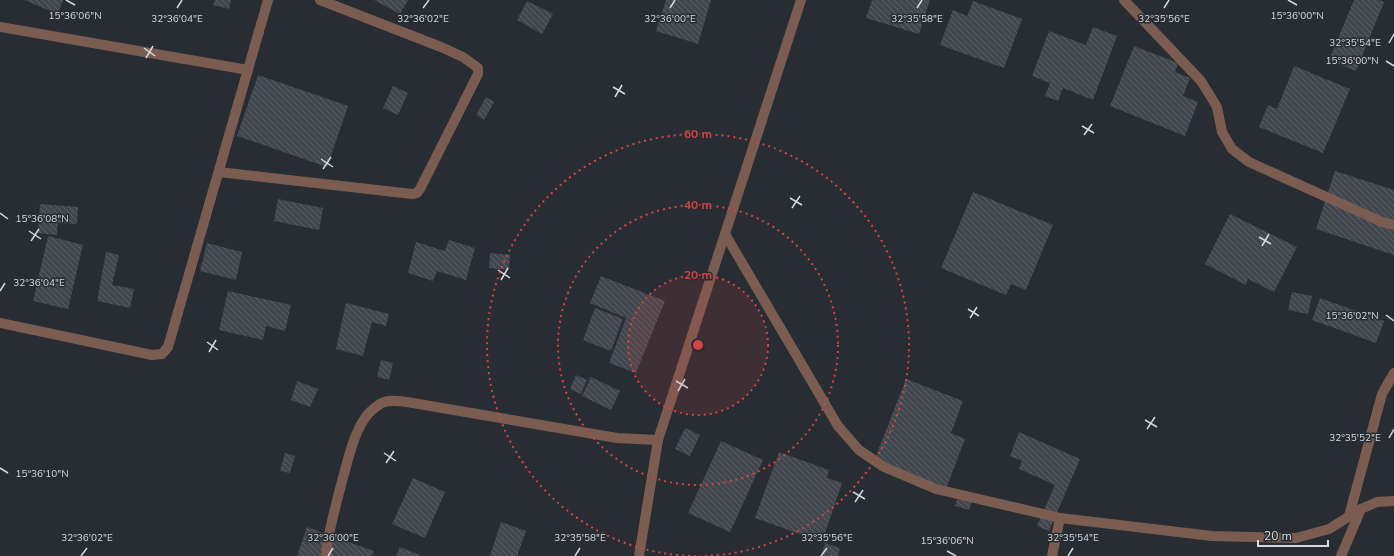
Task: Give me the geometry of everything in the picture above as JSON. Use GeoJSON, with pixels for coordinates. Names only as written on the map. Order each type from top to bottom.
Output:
{"type":"FeatureCollection","features":[{"type":"Feature","properties":{"kind":"street"},"geometry":{"type":"LineString","coordinates":[[0,323],[152,355],[162,354],[168,347],[268,0]]}},
{"type":"Feature","properties":{"kind":"street"},"geometry":{"type":"LineString","coordinates":[[219,172],[412,194],[417,193],[420,189],[478,74],[478,68],[463,57],[441,47],[320,0]]}},
{"type":"Feature","properties":{"kind":"street"},"geometry":{"type":"LineString","coordinates":[[639,556],[658,440],[801,0]]}},
{"type":"Feature","properties":{"kind":"street"},"geometry":{"type":"LineString","coordinates":[[1124,0],[1201,81],[1217,107],[1222,132],[1232,149],[1249,162],[1382,222],[1394,225]]}},
{"type":"Feature","properties":{"kind":"street"},"geometry":{"type":"LineString","coordinates":[[0,27],[248,70]]}},
{"type":"Feature","properties":{"kind":"street"},"geometry":{"type":"LineString","coordinates":[[725,234],[838,426],[859,450],[884,467],[936,488],[1060,518],[1212,536],[1296,538],[1329,529],[1361,509],[1377,502],[1394,501]]}},
{"type":"Feature","properties":{"kind":"street"},"geometry":{"type":"LineString","coordinates":[[1349,516],[1382,394],[1394,373]]}},
{"type":"Feature","properties":{"kind":"street"},"geometry":{"type":"LineString","coordinates":[[326,556],[328,537],[348,459],[358,430],[364,419],[373,409],[382,403],[394,400],[617,438],[658,440]]}},
{"type":"Feature","properties":{"kind":"street"},"geometry":{"type":"LineString","coordinates":[[1341,556],[1361,509]]}},
{"type":"Feature","properties":{"kind":"street"},"geometry":{"type":"LineString","coordinates":[[1052,556],[1060,518]]}},
{"type":"Feature","properties":{"kind":"building"},"geometry":{"type":"Polygon","coordinates":[[[24,0],[63,0],[58,14],[24,0]]]}},
{"type":"Feature","properties":{"kind":"building"},"geometry":{"type":"Polygon","coordinates":[[[215,0],[231,0],[229,9],[213,5],[215,0]]]}},
{"type":"Feature","properties":{"kind":"building"},"geometry":{"type":"Polygon","coordinates":[[[374,0],[408,0],[400,14],[374,0]]]}},
{"type":"Feature","properties":{"kind":"building"},"geometry":{"type":"Polygon","coordinates":[[[666,0],[711,0],[698,44],[656,31],[666,0]]]}},
{"type":"Feature","properties":{"kind":"building"},"geometry":{"type":"Polygon","coordinates":[[[872,0],[930,0],[919,34],[866,18],[872,0]]]}},
{"type":"Feature","properties":{"kind":"building"},"geometry":{"type":"Polygon","coordinates":[[[1354,0],[1379,0],[1384,2],[1356,71],[1329,60],[1354,0]]]}},
{"type":"Feature","properties":{"kind":"building"},"geometry":{"type":"Polygon","coordinates":[[[527,1],[553,14],[542,34],[517,20],[527,1]]]}},
{"type":"Feature","properties":{"kind":"building"},"geometry":{"type":"Polygon","coordinates":[[[973,1],[1022,19],[1004,68],[940,45],[953,10],[967,16],[973,1]]]}},
{"type":"Feature","properties":{"kind":"building"},"geometry":{"type":"Polygon","coordinates":[[[1093,27],[1117,36],[1093,100],[1063,88],[1058,101],[1045,96],[1050,83],[1032,76],[1049,31],[1086,45],[1093,27]]]}},
{"type":"Feature","properties":{"kind":"building"},"geometry":{"type":"Polygon","coordinates":[[[1134,46],[1178,63],[1175,72],[1190,78],[1183,96],[1198,102],[1185,136],[1110,106],[1134,46]]]}},
{"type":"Feature","properties":{"kind":"building"},"geometry":{"type":"Polygon","coordinates":[[[1294,66],[1350,89],[1323,153],[1259,127],[1268,105],[1277,109],[1294,66]]]}},
{"type":"Feature","properties":{"kind":"building"},"geometry":{"type":"Polygon","coordinates":[[[258,75],[348,106],[327,167],[237,136],[258,75]]]}},
{"type":"Feature","properties":{"kind":"building"},"geometry":{"type":"Polygon","coordinates":[[[393,86],[408,93],[398,115],[383,108],[393,86]]]}},
{"type":"Feature","properties":{"kind":"building"},"geometry":{"type":"Polygon","coordinates":[[[486,97],[494,102],[484,120],[476,115],[486,97]]]}},
{"type":"Feature","properties":{"kind":"building"},"geometry":{"type":"Polygon","coordinates":[[[1335,171],[1394,190],[1394,255],[1316,229],[1335,171]]]}},
{"type":"Feature","properties":{"kind":"building"},"geometry":{"type":"Polygon","coordinates":[[[973,192],[1053,225],[1026,290],[1011,284],[1006,295],[941,268],[973,192]]]}},
{"type":"Feature","properties":{"kind":"building"},"geometry":{"type":"Polygon","coordinates":[[[278,199],[323,208],[319,230],[274,221],[278,199]]]}},
{"type":"Feature","properties":{"kind":"building"},"geometry":{"type":"Polygon","coordinates":[[[40,204],[78,207],[77,224],[58,223],[57,235],[38,233],[40,204]]]}},
{"type":"Feature","properties":{"kind":"building"},"geometry":{"type":"Polygon","coordinates":[[[1230,214],[1297,247],[1274,292],[1248,279],[1246,285],[1205,264],[1230,214]]]}},
{"type":"Feature","properties":{"kind":"building"},"geometry":{"type":"Polygon","coordinates":[[[48,236],[83,245],[68,309],[33,301],[48,236]]]}},
{"type":"Feature","properties":{"kind":"building"},"geometry":{"type":"Polygon","coordinates":[[[449,240],[475,248],[466,280],[437,271],[433,281],[408,273],[416,242],[445,251],[449,240]]]}},
{"type":"Feature","properties":{"kind":"building"},"geometry":{"type":"Polygon","coordinates":[[[207,243],[242,252],[236,280],[200,271],[207,243]]]}},
{"type":"Feature","properties":{"kind":"building"},"geometry":{"type":"Polygon","coordinates":[[[106,252],[119,255],[112,285],[134,289],[130,308],[97,301],[106,252]]]}},
{"type":"Feature","properties":{"kind":"building"},"geometry":{"type":"Polygon","coordinates":[[[490,253],[510,255],[509,270],[489,268],[490,253]]]}},
{"type":"Feature","properties":{"kind":"building"},"geometry":{"type":"Polygon","coordinates":[[[601,276],[665,301],[636,373],[609,363],[626,318],[590,303],[601,276]]]}},
{"type":"Feature","properties":{"kind":"building"},"geometry":{"type":"Polygon","coordinates":[[[228,291],[291,305],[285,331],[266,326],[263,340],[219,330],[228,291]]]}},
{"type":"Feature","properties":{"kind":"building"},"geometry":{"type":"Polygon","coordinates":[[[1292,292],[1312,296],[1308,314],[1288,310],[1292,292]]]}},
{"type":"Feature","properties":{"kind":"building"},"geometry":{"type":"Polygon","coordinates":[[[1320,298],[1384,321],[1376,343],[1312,320],[1320,298]]]}},
{"type":"Feature","properties":{"kind":"building"},"geometry":{"type":"Polygon","coordinates":[[[346,303],[389,314],[386,326],[372,322],[363,356],[336,349],[346,303]]]}},
{"type":"Feature","properties":{"kind":"building"},"geometry":{"type":"Polygon","coordinates":[[[595,308],[623,319],[611,351],[583,340],[595,308]]]}},
{"type":"Feature","properties":{"kind":"building"},"geometry":{"type":"Polygon","coordinates":[[[381,360],[393,363],[389,380],[377,377],[381,360]]]}},
{"type":"Feature","properties":{"kind":"building"},"geometry":{"type":"Polygon","coordinates":[[[576,375],[587,380],[581,394],[570,389],[576,375]]]}},
{"type":"Feature","properties":{"kind":"building"},"geometry":{"type":"Polygon","coordinates":[[[591,377],[620,391],[611,410],[582,396],[591,377]]]}},
{"type":"Feature","properties":{"kind":"building"},"geometry":{"type":"Polygon","coordinates":[[[906,379],[963,401],[951,433],[965,439],[946,489],[874,461],[906,379]]]}},
{"type":"Feature","properties":{"kind":"building"},"geometry":{"type":"Polygon","coordinates":[[[297,381],[318,389],[310,407],[291,400],[297,381]]]}},
{"type":"Feature","properties":{"kind":"building"},"geometry":{"type":"Polygon","coordinates":[[[685,428],[700,435],[690,456],[675,449],[685,428]]]}},
{"type":"Feature","properties":{"kind":"building"},"geometry":{"type":"Polygon","coordinates":[[[1019,432],[1080,459],[1049,531],[1037,526],[1055,485],[1019,469],[1022,461],[1010,456],[1019,432]]]}},
{"type":"Feature","properties":{"kind":"building"},"geometry":{"type":"Polygon","coordinates":[[[721,441],[763,460],[730,532],[688,513],[721,441]]]}},
{"type":"Feature","properties":{"kind":"building"},"geometry":{"type":"Polygon","coordinates":[[[779,452],[829,470],[827,478],[842,483],[822,542],[755,518],[779,452]]]}},
{"type":"Feature","properties":{"kind":"building"},"geometry":{"type":"Polygon","coordinates":[[[285,453],[295,456],[290,473],[280,471],[285,453]]]}},
{"type":"Feature","properties":{"kind":"building"},"geometry":{"type":"Polygon","coordinates":[[[413,478],[445,492],[425,538],[392,524],[413,478]]]}},
{"type":"Feature","properties":{"kind":"building"},"geometry":{"type":"Polygon","coordinates":[[[960,491],[974,496],[969,510],[955,506],[960,491]]]}},
{"type":"Feature","properties":{"kind":"building"},"geometry":{"type":"Polygon","coordinates":[[[501,522],[526,531],[517,556],[490,556],[501,522]]]}},
{"type":"Feature","properties":{"kind":"building"},"geometry":{"type":"Polygon","coordinates":[[[307,527],[374,551],[372,556],[297,556],[307,527]]]}},
{"type":"Feature","properties":{"kind":"building"},"geometry":{"type":"Polygon","coordinates":[[[825,543],[840,548],[838,556],[821,556],[825,543]]]}},
{"type":"Feature","properties":{"kind":"building"},"geometry":{"type":"Polygon","coordinates":[[[400,547],[422,556],[396,556],[400,547]]]}}]}
